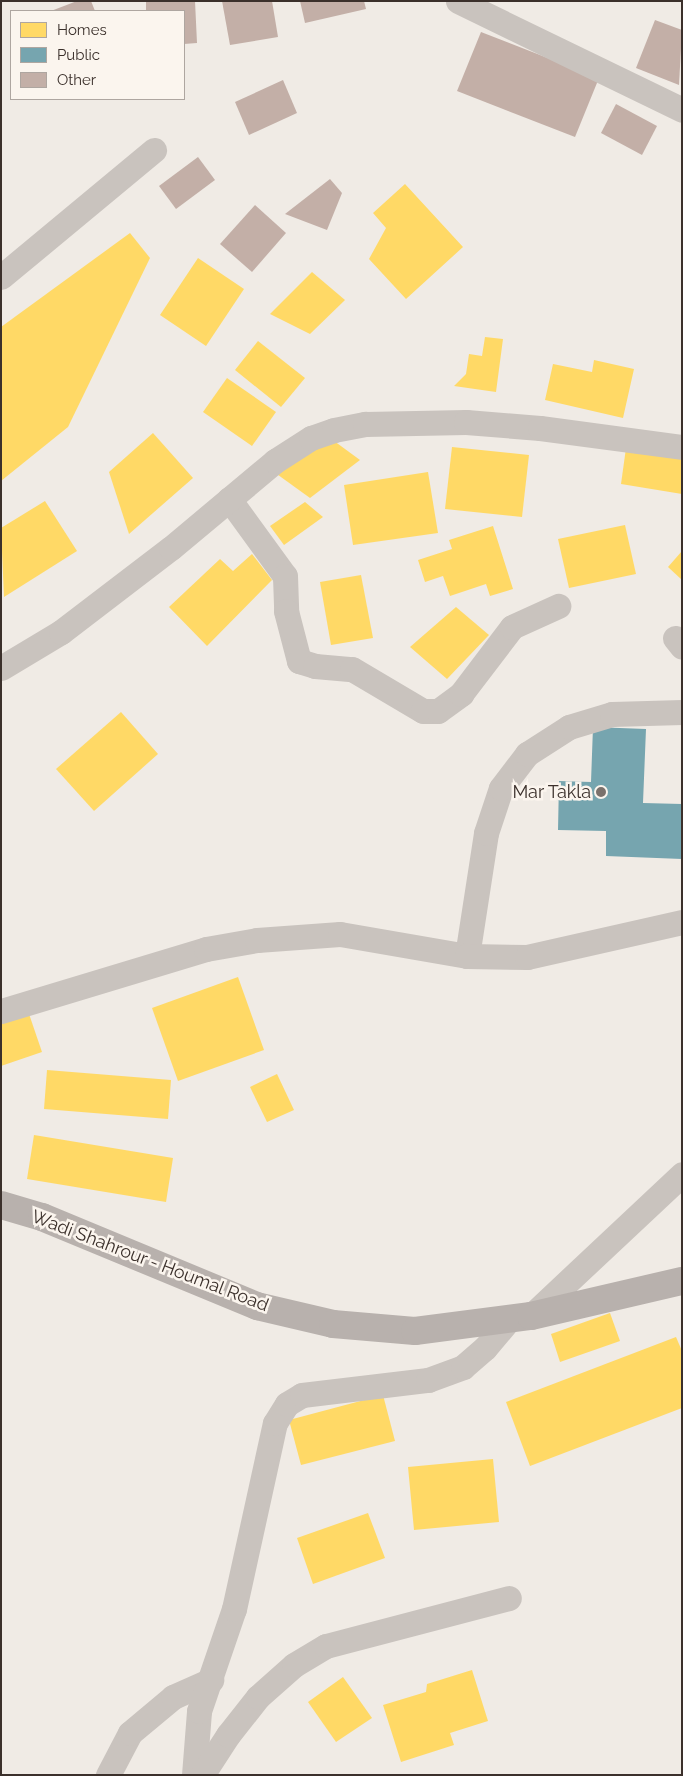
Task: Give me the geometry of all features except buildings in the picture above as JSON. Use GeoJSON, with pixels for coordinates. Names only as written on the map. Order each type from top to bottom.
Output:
{"type":"FeatureCollection","features":[{"type":"Feature","properties":{"kind":"main road","name":"Wadi Shahrour - Houmal Road"},"geometry":{"type":"LineString","coordinates":[[1,1205],[42,1217],[257,1306],[332,1324],[416,1331],[520,1318],[682,1281]]}},
{"type":"Feature","properties":{"kind":"street"},"geometry":{"type":"LineString","coordinates":[[458,1],[682,110]]}},
{"type":"Feature","properties":{"kind":"street"},"geometry":{"type":"LineString","coordinates":[[1,277],[154,150]]}},
{"type":"Feature","properties":{"kind":"street"},"geometry":{"type":"LineString","coordinates":[[1,668],[61,632],[171,548],[245,484],[311,438],[334,430],[366,424],[466,422],[540,428],[682,447]]}},
{"type":"Feature","properties":{"kind":"street"},"geometry":{"type":"LineString","coordinates":[[229,499],[285,576],[286,611],[299,661],[315,666],[352,669],[423,711],[438,711],[461,694],[512,628],[558,606]]}},
{"type":"Feature","properties":{"kind":"street"},"geometry":{"type":"LineString","coordinates":[[466,956],[486,833],[501,788],[527,754],[569,727],[612,714],[660,710],[682,712]]}},
{"type":"Feature","properties":{"kind":"street"},"geometry":{"type":"LineString","coordinates":[[1,1011],[206,949],[298,935],[340,934],[466,956],[527,957],[682,922]]}},
{"type":"Feature","properties":{"kind":"street"},"geometry":{"type":"LineString","coordinates":[[194,1775],[198,1711],[211,1680],[234,1609],[275,1423],[288,1404],[302,1395],[428,1380],[463,1366],[682,1174]]}},
{"type":"Feature","properties":{"kind":"street"},"geometry":{"type":"LineString","coordinates":[[202,1775],[228,1735],[258,1697],[302,1660],[326,1646],[509,1598]]}},
{"type":"Feature","properties":{"kind":"street"},"geometry":{"type":"LineString","coordinates":[[108,1775],[130,1734],[173,1696],[211,1680]]}},
{"type":"Feature","properties":{"kind":"place","name":"Mar Takla"},"geometry":{"type":"Point","coordinates":[601,792]}}]}
